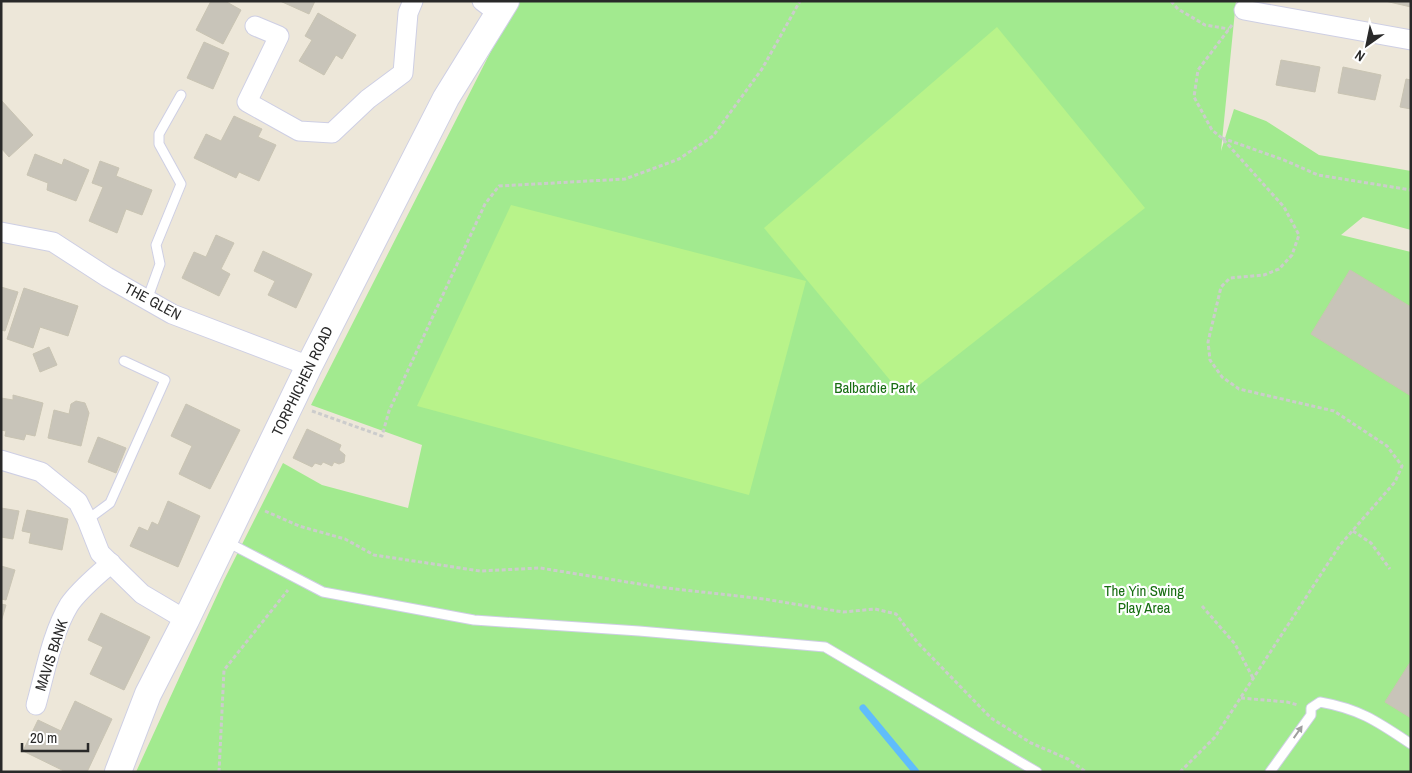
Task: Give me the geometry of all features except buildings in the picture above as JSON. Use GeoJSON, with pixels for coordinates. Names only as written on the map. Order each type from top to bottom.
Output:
{"type":"FeatureCollection","features":[{"type":"Feature","properties":{"kind":"main road","name":"TORPHICHEN ROAD"},"geometry":{"type":"LineString","coordinates":[[118,772],[148,694],[186,620],[309,366],[495,5]]}},
{"type":"Feature","properties":{"kind":"street"},"geometry":{"type":"LineString","coordinates":[[255,26],[279,36],[247,102],[299,131],[332,133],[368,99],[403,73],[408,13],[413,1]]}},
{"type":"Feature","properties":{"kind":"street"},"geometry":{"type":"LineString","coordinates":[[1244,10],[1411,40]]}},
{"type":"Feature","properties":{"kind":"street","name":"THE GLEN"},"geometry":{"type":"LineString","coordinates":[[1,232],[53,242],[172,314],[309,366]]}},
{"type":"Feature","properties":{"kind":"street"},"geometry":{"type":"LineString","coordinates":[[1,460],[41,472],[78,502],[100,553],[142,594],[186,620]]}},
{"type":"Feature","properties":{"kind":"street","name":"MAVIS BANK"},"geometry":{"type":"LineString","coordinates":[[36,705],[59,623],[70,603],[86,585],[111,563]]}},
{"type":"Feature","properties":{"kind":"lane"},"geometry":{"type":"LineString","coordinates":[[147,300],[160,264],[156,244],[181,184],[159,144],[159,134],[181,95]]}},
{"type":"Feature","properties":{"kind":"lane"},"geometry":{"type":"LineString","coordinates":[[87,520],[110,504],[165,380],[124,361]]}},
{"type":"Feature","properties":{"kind":"lane"},"geometry":{"type":"LineString","coordinates":[[224,540],[323,592],[474,620],[639,631],[825,647],[1037,772]]}},
{"type":"Feature","properties":{"kind":"lane"},"geometry":{"type":"LineString","coordinates":[[1270,772],[1311,715],[1311,708],[1320,702],[1342,706],[1369,717],[1411,744]]}},
{"type":"Feature","properties":{"kind":"path"},"geometry":{"type":"LineString","coordinates":[[291,403],[382,436],[389,411],[485,204],[500,186],[625,179],[678,159],[713,136],[762,69],[800,1]]}},
{"type":"Feature","properties":{"kind":"path"},"geometry":{"type":"LineString","coordinates":[[1171,1],[1178,9],[1205,25],[1229,29]]}},
{"type":"Feature","properties":{"kind":"path"},"geometry":{"type":"LineString","coordinates":[[1180,772],[1215,738],[1340,545],[1395,482],[1402,466],[1387,446],[1334,411],[1239,389],[1222,377],[1210,360],[1208,342],[1220,287],[1230,278],[1264,275],[1279,269],[1292,255],[1299,235],[1284,207],[1222,138],[1212,130],[1194,97],[1198,70],[1244,10]]}},
{"type":"Feature","properties":{"kind":"path"},"geometry":{"type":"LineString","coordinates":[[1222,138],[1284,160],[1318,175],[1411,190]]}},
{"type":"Feature","properties":{"kind":"path"},"geometry":{"type":"LineString","coordinates":[[243,501],[299,526],[345,539],[374,555],[480,571],[540,568],[658,587],[764,599],[843,612],[874,610],[896,614],[917,642],[992,718],[1031,743],[1068,759],[1086,772]]}},
{"type":"Feature","properties":{"kind":"path"},"geometry":{"type":"LineString","coordinates":[[1353,531],[1371,543],[1390,569]]}},
{"type":"Feature","properties":{"kind":"path"},"geometry":{"type":"LineString","coordinates":[[219,772],[224,670],[297,579]]}},
{"type":"Feature","properties":{"kind":"path"},"geometry":{"type":"LineString","coordinates":[[1202,606],[1234,644],[1253,678]]}},
{"type":"Feature","properties":{"kind":"path"},"geometry":{"type":"LineString","coordinates":[[1241,698],[1287,702]]}},
{"type":"Feature","properties":{"kind":"green space","name":"Balbardie Park"},"geometry":{"type":"Polygon","coordinates":[[[519,1],[1236,1],[1221,151],[1234,109],[1266,121],[1319,155],[1411,171],[1411,230],[1363,217],[1341,235],[1411,252],[1411,772],[136,772],[224,580],[283,463],[322,485],[408,508],[422,445],[311,405],[514,6],[519,1]]]}},
{"type":"Feature","properties":{"kind":"green space"},"geometry":{"type":"Polygon","coordinates":[[[997,27],[1145,208],[904,397],[764,228],[997,27]]]}},
{"type":"Feature","properties":{"kind":"green space"},"geometry":{"type":"Polygon","coordinates":[[[511,205],[806,281],[749,495],[417,406],[511,205]]]}},
{"type":"Feature","properties":{"kind":"waterway"},"geometry":{"type":"LineString","coordinates":[[863,708],[916,772]]}},
{"type":"Feature","properties":{"kind":"park label","name":"The Yin Swing Play Area"},"geometry":{"type":"Point","coordinates":[1144,598]}}]}
